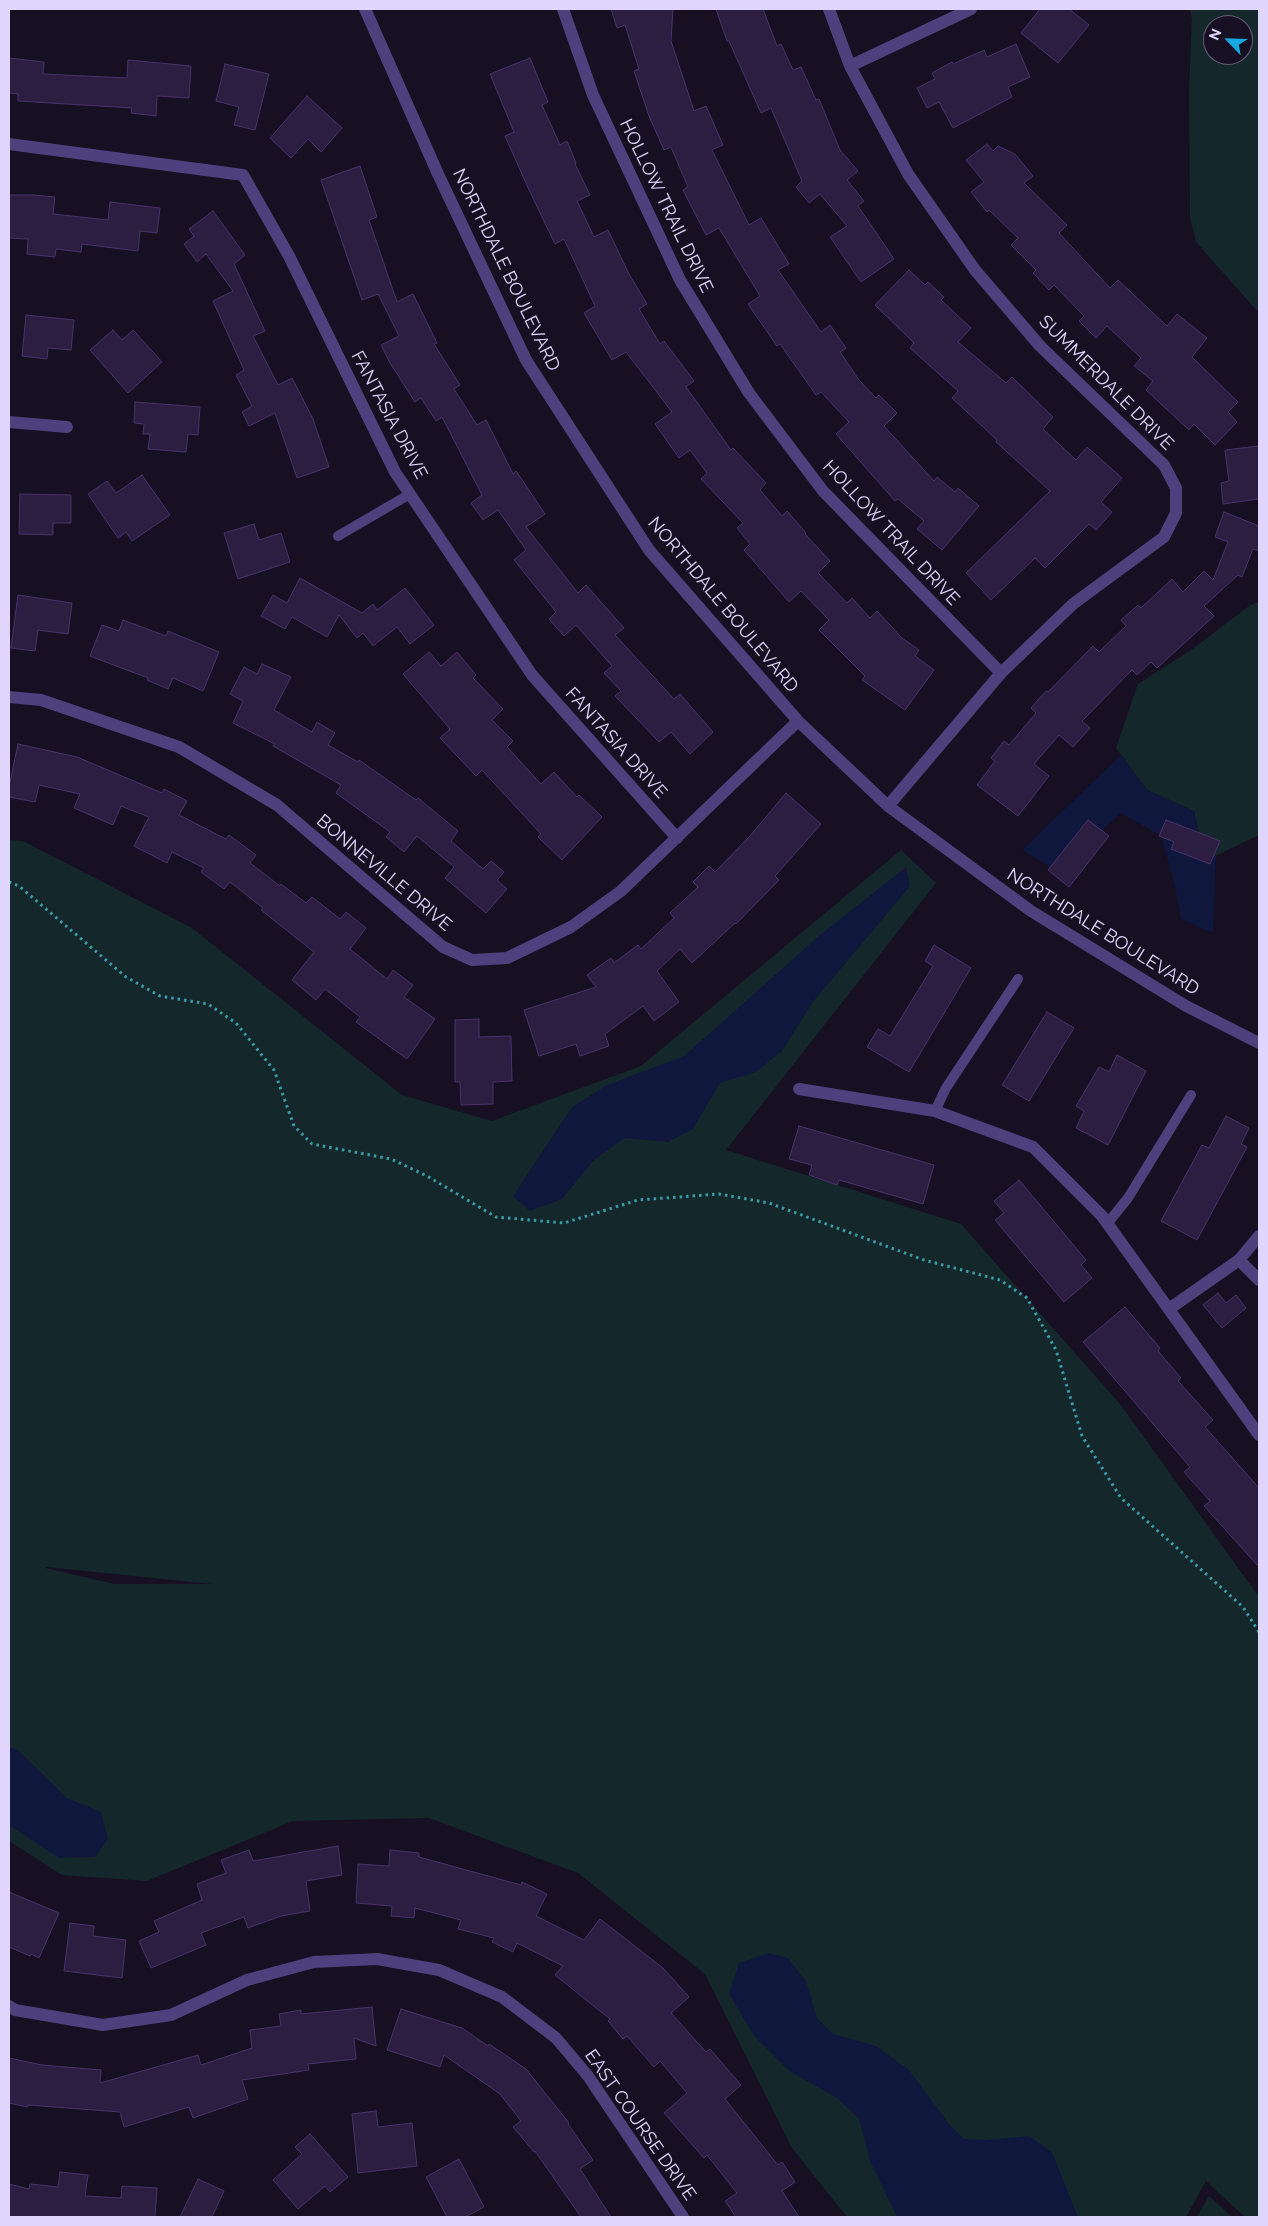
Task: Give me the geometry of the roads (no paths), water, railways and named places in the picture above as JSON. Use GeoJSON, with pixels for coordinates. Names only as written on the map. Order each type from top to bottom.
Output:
{"type":"FeatureCollection","features":[{"type":"Feature","properties":{"kind":"street","name":"NORTHDALE BOULEVARD"},"geometry":{"type":"LineString","coordinates":[[365,9],[438,174],[526,360],[649,550],[798,721],[888,806],[1030,911],[1186,1006],[1259,1043]]}},
{"type":"Feature","properties":{"kind":"street","name":"HOLLOW TRAIL DRIVE"},"geometry":{"type":"LineString","coordinates":[[563,9],[593,95],[680,280],[750,393],[823,491],[1001,674]]}},
{"type":"Feature","properties":{"kind":"street","name":"SUMMERDALE DRIVE"},"geometry":{"type":"LineString","coordinates":[[829,9],[850,66],[908,174],[975,270],[1040,346],[1164,465],[1176,488],[1176,512],[1164,537],[1073,604],[1001,674],[888,806]]}},
{"type":"Feature","properties":{"kind":"street"},"geometry":{"type":"LineString","coordinates":[[850,66],[971,9]]}},
{"type":"Feature","properties":{"kind":"street","name":"FANTASIA DRIVE"},"geometry":{"type":"LineString","coordinates":[[9,144],[244,175],[289,256],[395,472],[532,675],[677,838]]}},
{"type":"Feature","properties":{"kind":"street"},"geometry":{"type":"LineString","coordinates":[[9,422],[67,427]]}},
{"type":"Feature","properties":{"kind":"street","name":"BONNEVILLE DRIVE"},"geometry":{"type":"LineString","coordinates":[[9,697],[42,700],[179,747],[277,805],[443,947],[472,960],[507,958],[571,927],[621,891],[798,721]]}},
{"type":"Feature","properties":{"kind":"street"},"geometry":{"type":"LineString","coordinates":[[799,1089],[935,1111],[1033,1147],[1107,1224],[1259,1435]]}},
{"type":"Feature","properties":{"kind":"street"},"geometry":{"type":"LineString","coordinates":[[1169,1309],[1239,1260],[1259,1236]]}},
{"type":"Feature","properties":{"kind":"street"},"geometry":{"type":"LineString","coordinates":[[1239,1260],[1259,1280]]}},
{"type":"Feature","properties":{"kind":"street","name":"EAST COURSE DRIVE"},"geometry":{"type":"LineString","coordinates":[[9,2006],[15,2010],[103,2025],[171,2015],[247,1980],[314,1962],[377,1959],[439,1970],[502,1997],[556,2038],[588,2076],[683,2217]]}},
{"type":"Feature","properties":{"kind":"lane"},"geometry":{"type":"LineString","coordinates":[[338,536],[410,494]]}},
{"type":"Feature","properties":{"kind":"lane"},"geometry":{"type":"LineString","coordinates":[[935,1111],[946,1088],[1018,980]]}},
{"type":"Feature","properties":{"kind":"lane"},"geometry":{"type":"LineString","coordinates":[[1107,1224],[1128,1198],[1191,1095]]}},
{"type":"Feature","properties":{"kind":"water"},"geometry":{"type":"Polygon","coordinates":[[[1121,755],[1147,790],[1194,811],[1205,861],[1216,855],[1213,933],[1181,919],[1174,882],[1161,836],[1121,813],[1057,871],[1022,850],[1121,755]]]}},
{"type":"Feature","properties":{"kind":"water"},"geometry":{"type":"Polygon","coordinates":[[[906,867],[910,886],[813,1002],[782,1051],[756,1072],[720,1083],[693,1129],[668,1142],[625,1138],[595,1159],[562,1199],[530,1211],[513,1196],[572,1107],[607,1085],[684,1056],[820,935],[906,867]]]}},
{"type":"Feature","properties":{"kind":"water"},"geometry":{"type":"Polygon","coordinates":[[[9,1747],[18,1750],[67,1798],[101,1812],[108,1839],[95,1857],[59,1858],[9,1825],[9,1747]]]}},
{"type":"Feature","properties":{"kind":"water"},"geometry":{"type":"Polygon","coordinates":[[[769,1953],[788,1958],[806,1981],[817,2018],[833,2034],[876,2046],[909,2070],[950,2125],[964,2139],[986,2140],[1029,2136],[1052,2152],[1078,2217],[899,2217],[896,2215],[870,2161],[859,2119],[837,2098],[788,2070],[755,2037],[729,1994],[739,1963],[769,1953]]]}}]}
